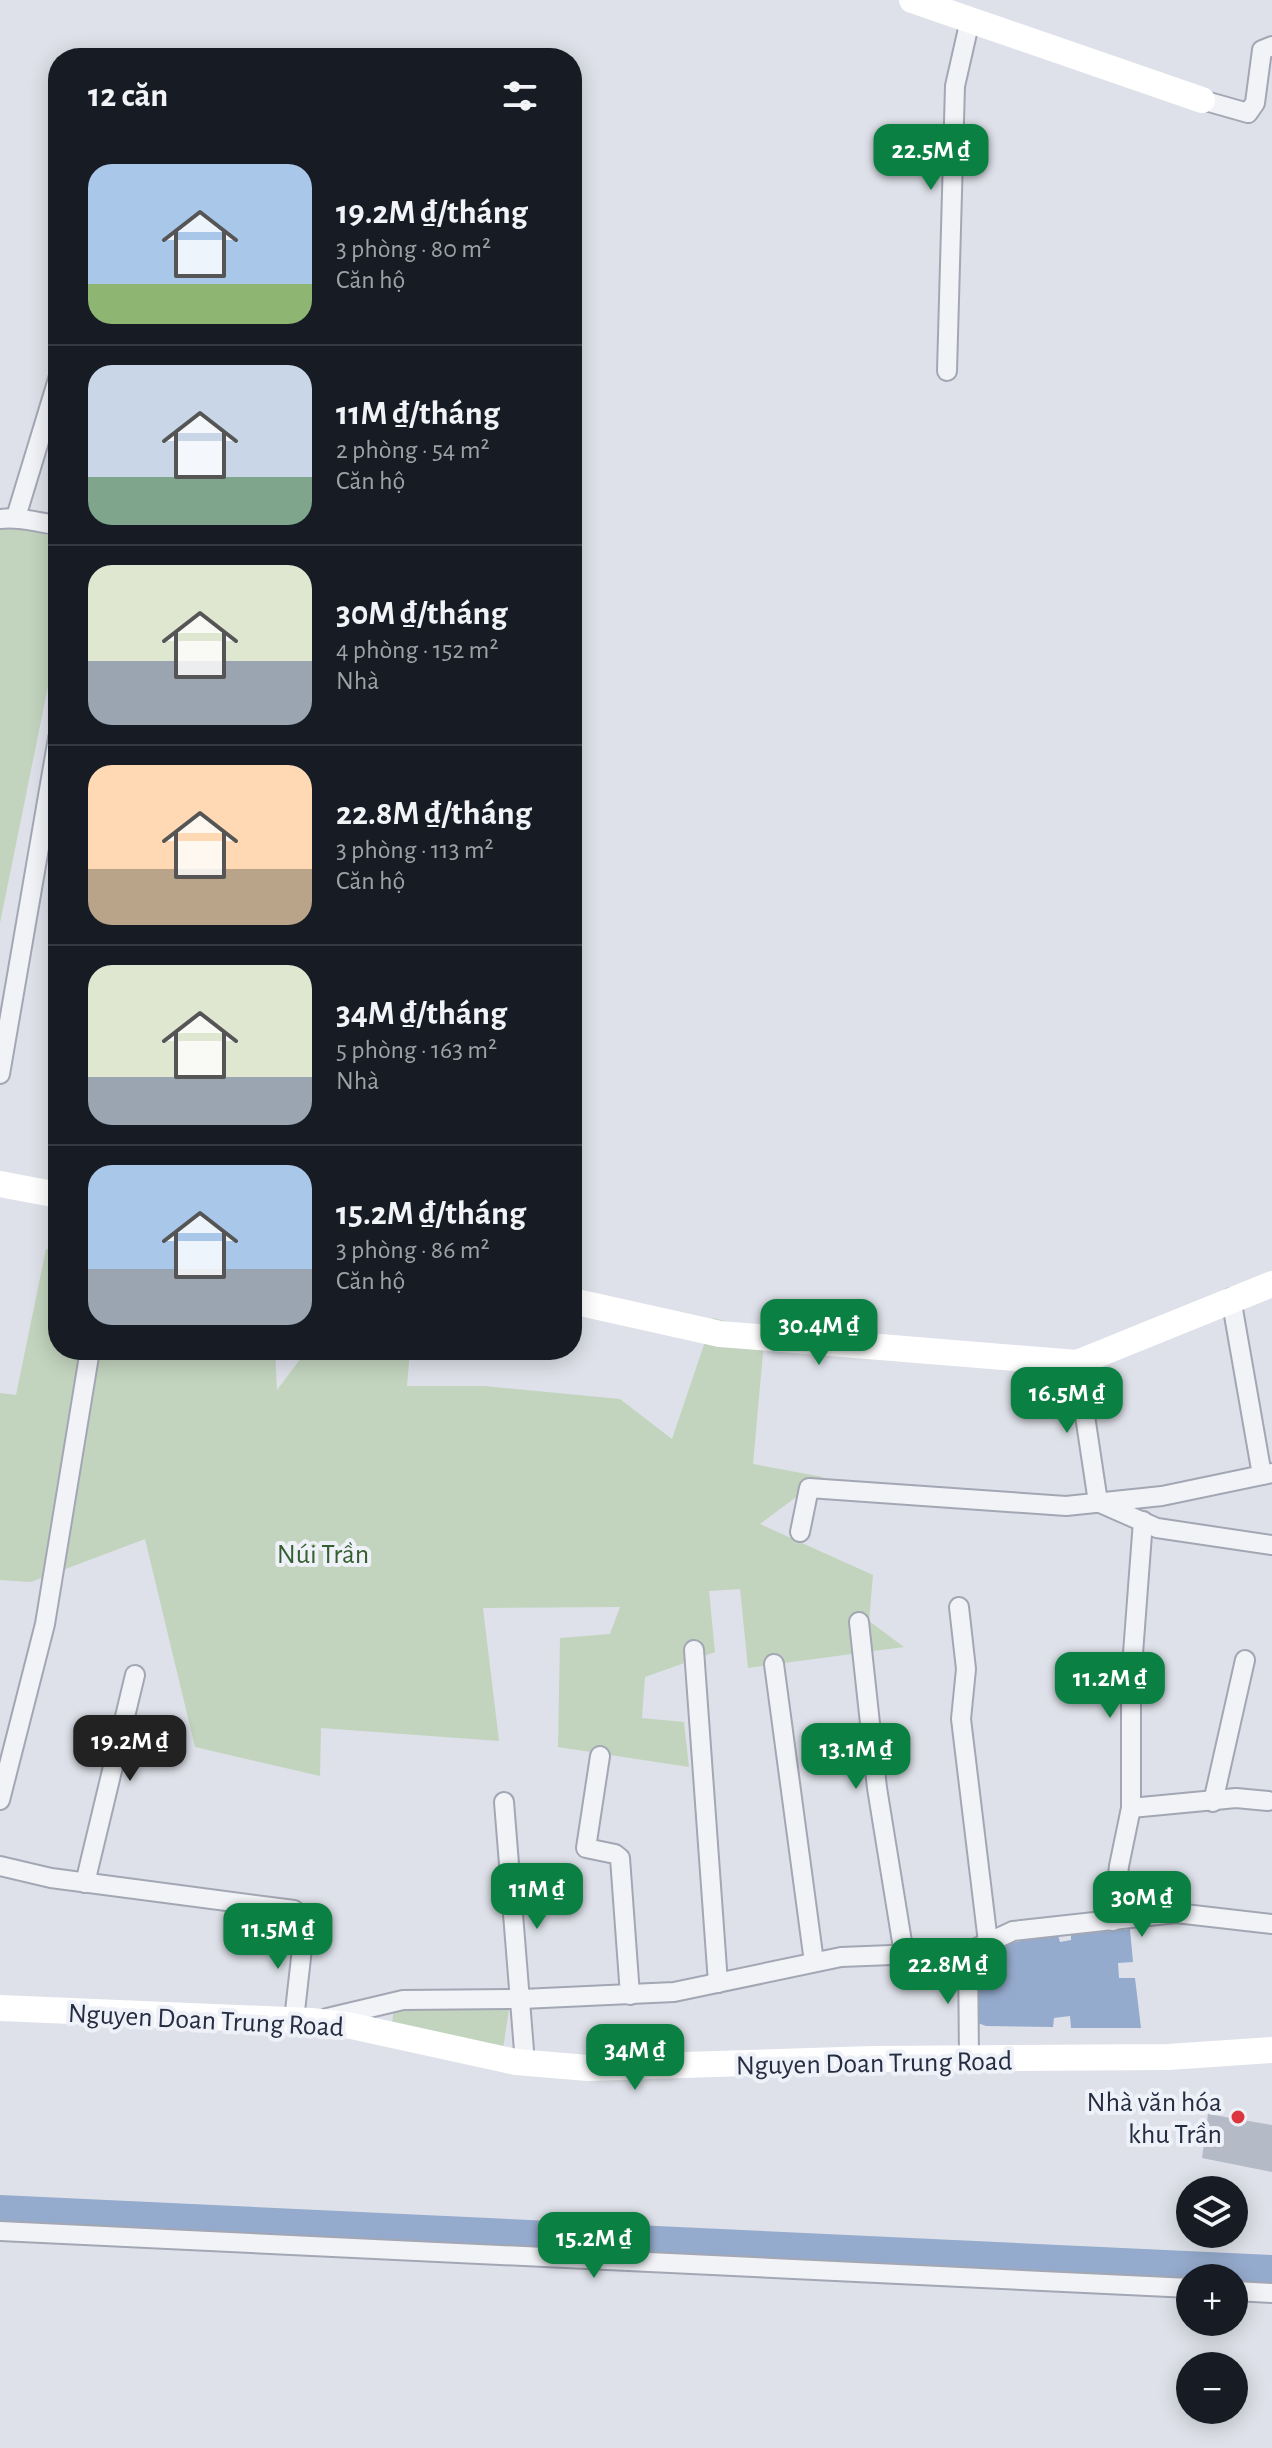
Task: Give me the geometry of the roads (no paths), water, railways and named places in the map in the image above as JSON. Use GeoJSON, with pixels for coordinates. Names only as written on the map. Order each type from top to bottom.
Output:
{"type":"FeatureCollection","features":[{"type":"Feature","properties":{"kind":"street"},"geometry":{"type":"LineString","coordinates":[[918,1],[1202,100],[1248,113],[1255,103],[1262,50],[1272,46]]}},
{"type":"Feature","properties":{"kind":"street"},"geometry":{"type":"LineString","coordinates":[[947,371],[955,86],[970,20]]}},
{"type":"Feature","properties":{"kind":"street"},"geometry":{"type":"LineString","coordinates":[[48,407],[8,518],[48,524]]}},
{"type":"Feature","properties":{"kind":"street"},"geometry":{"type":"LineString","coordinates":[[0,1074],[48,796]]}},
{"type":"Feature","properties":{"kind":"street"},"geometry":{"type":"LineString","coordinates":[[0,1184],[48,1193]]}},
{"type":"Feature","properties":{"kind":"street"},"geometry":{"type":"LineString","coordinates":[[582,1303],[720,1334],[1077,1363],[1231,1298],[1272,1284]]}},
{"type":"Feature","properties":{"kind":"street"},"geometry":{"type":"LineString","coordinates":[[800,1532],[809,1488],[1066,1506],[1162,1496],[1267,1474],[1231,1298]]}},
{"type":"Feature","properties":{"kind":"street"},"geometry":{"type":"LineString","coordinates":[[0,1800],[45,1624],[88,1360]]}},
{"type":"Feature","properties":{"kind":"street"},"geometry":{"type":"LineString","coordinates":[[1077,1363],[1098,1502]]}},
{"type":"Feature","properties":{"kind":"street"},"geometry":{"type":"LineString","coordinates":[[1098,1502],[1157,1528],[1272,1545]]}},
{"type":"Feature","properties":{"kind":"street"},"geometry":{"type":"LineString","coordinates":[[1113,1921],[1119,1866],[1131,1808],[1131,1680],[1143,1521]]}},
{"type":"Feature","properties":{"kind":"street"},"geometry":{"type":"LineString","coordinates":[[959,1607],[966,1669],[961,1719],[988,1942]]}},
{"type":"Feature","properties":{"kind":"street"},"geometry":{"type":"LineString","coordinates":[[859,1622],[877,1788],[904,1954]]}},
{"type":"Feature","properties":{"kind":"street"},"geometry":{"type":"LineString","coordinates":[[694,1650],[718,1983]]}},
{"type":"Feature","properties":{"kind":"street"},"geometry":{"type":"LineString","coordinates":[[1213,1802],[1245,1660]]}},
{"type":"Feature","properties":{"kind":"street"},"geometry":{"type":"LineString","coordinates":[[774,1664],[814,1962]]}},
{"type":"Feature","properties":{"kind":"street"},"geometry":{"type":"LineString","coordinates":[[85,1883],[135,1675]]}},
{"type":"Feature","properties":{"kind":"street"},"geometry":{"type":"LineString","coordinates":[[600,1756],[586,1848],[615,1854],[620,1858],[630,1995]]}},
{"type":"Feature","properties":{"kind":"street"},"geometry":{"type":"LineString","coordinates":[[1131,1808],[1236,1798],[1268,1801]]}},
{"type":"Feature","properties":{"kind":"street"},"geometry":{"type":"LineString","coordinates":[[504,1802],[525,2063]]}},
{"type":"Feature","properties":{"kind":"street"},"geometry":{"type":"LineString","coordinates":[[0,1866],[85,1883],[294,1910],[305,1922],[303,2021],[403,2000],[522,1999],[674,1992],[841,1957],[968,1952],[1013,1931],[1176,1913],[1272,1924]]}},
{"type":"Feature","properties":{"kind":"street"},"geometry":{"type":"LineString","coordinates":[[968,1952],[969,2059]]}},
{"type":"Feature","properties":{"kind":"street","name":"Nguyen Doan Trung Road"},"geometry":{"type":"LineString","coordinates":[[0,2008],[347,2025],[525,2063],[588,2068],[1179,2056],[1272,2050]]}},
{"type":"Feature","properties":{"kind":"street"},"geometry":{"type":"LineString","coordinates":[[0,2231],[1176,2287]]}},
{"type":"Feature","properties":{"kind":"street"},"geometry":{"type":"LineString","coordinates":[[1248,2292],[1272,2293]]}},
{"type":"Feature","properties":{"kind":"water"},"geometry":{"type":"Polygon","coordinates":[[[1130,1929],[1133,1962],[1118,1963],[1119,1978],[1135,1978],[1141,2028],[1071,2028],[1070,2016],[1054,2018],[1053,2027],[986,2026],[978,2023],[978,1954],[1008,1943],[1058,1935],[1060,1942],[1071,1940],[1071,1935],[1130,1929]]]}},
{"type":"Feature","properties":{"kind":"waterway"},"geometry":{"type":"LineString","coordinates":[[0,2212],[1272,2272]]}},
{"type":"Feature","properties":{"kind":"place","name":"Nhà văn hóa khu Trần"},"geometry":{"type":"Point","coordinates":[1238,2117]}},
{"type":"Feature","properties":{"kind":"park label","name":"Núi Trần"},"geometry":{"type":"Point","coordinates":[323,1553]}}]}
